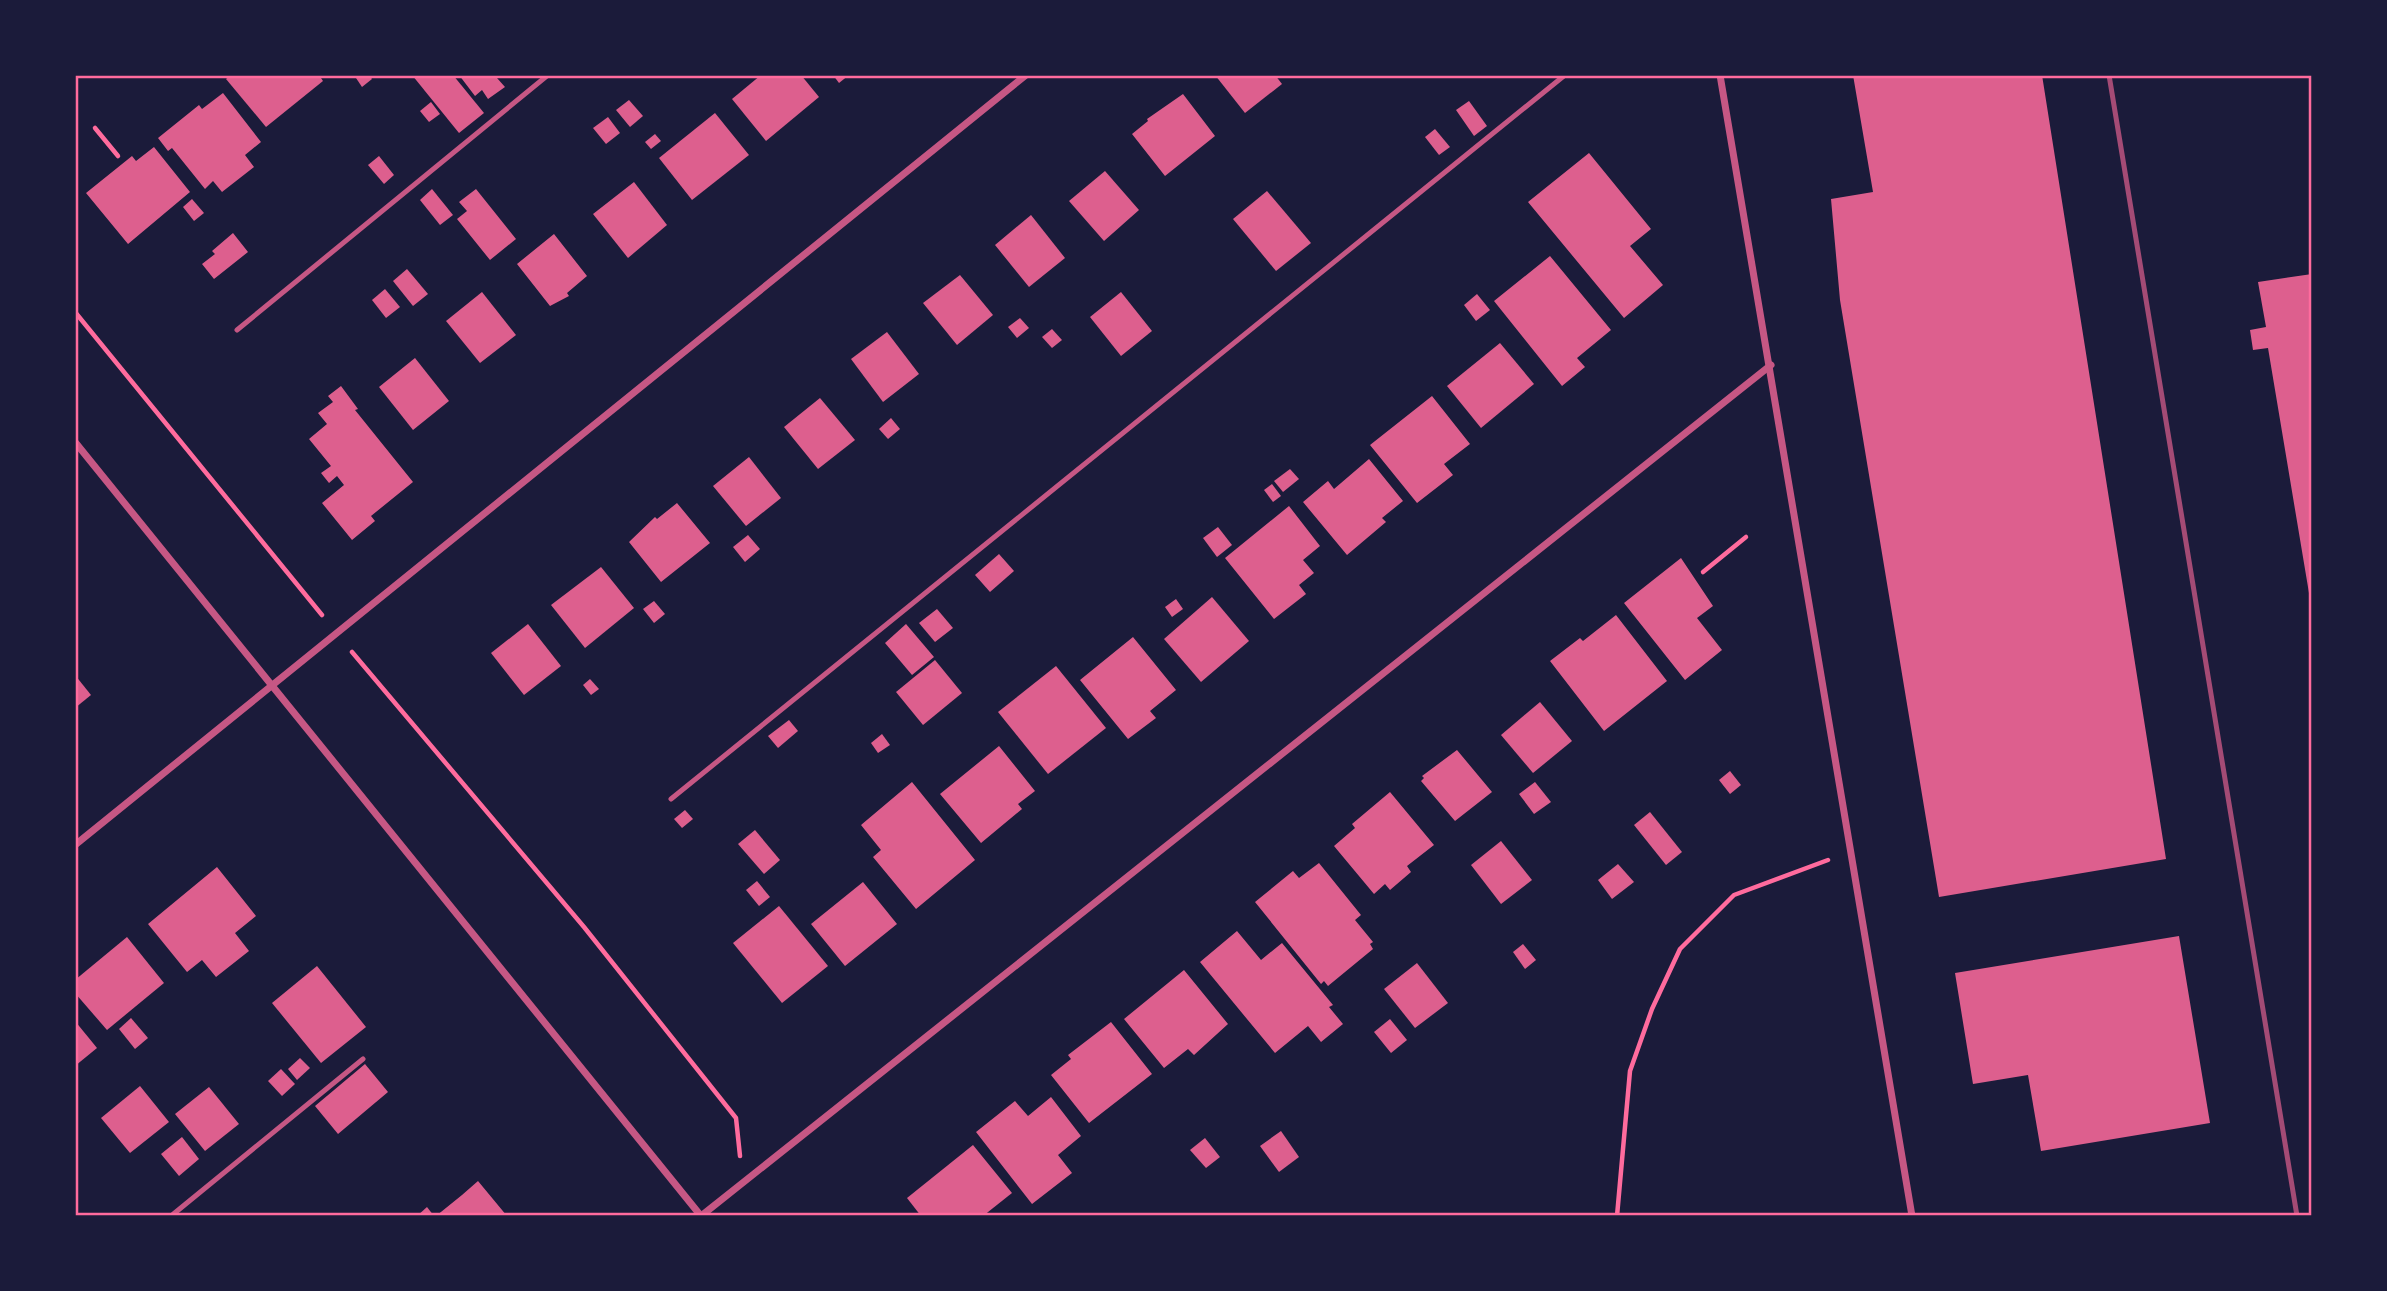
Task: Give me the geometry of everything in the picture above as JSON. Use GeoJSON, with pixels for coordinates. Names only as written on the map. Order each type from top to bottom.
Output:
{"type":"FeatureCollection","features":[{"type":"Feature","properties":{"kind":"street"},"geometry":{"type":"LineString","coordinates":[[1720,75],[1771,365],[1912,1216]]}},
{"type":"Feature","properties":{"kind":"street"},"geometry":{"type":"LineString","coordinates":[[75,845],[338,635],[1022,76]]}},
{"type":"Feature","properties":{"kind":"street"},"geometry":{"type":"LineString","coordinates":[[75,442],[701,1216],[1771,365]]}},
{"type":"Feature","properties":{"kind":"lane"},"geometry":{"type":"LineString","coordinates":[[237,330],[548,75]]}},
{"type":"Feature","properties":{"kind":"lane"},"geometry":{"type":"LineString","coordinates":[[671,799],[1565,75]]}},
{"type":"Feature","properties":{"kind":"lane"},"geometry":{"type":"LineString","coordinates":[[171,1216],[363,1059]]}},
{"type":"Feature","properties":{"kind":"path"},"geometry":{"type":"LineString","coordinates":[[95,128],[118,156]]}},
{"type":"Feature","properties":{"kind":"path"},"geometry":{"type":"LineString","coordinates":[[75,312],[338,635],[584,927],[736,1118],[742,1184]]}},
{"type":"Feature","properties":{"kind":"path"},"geometry":{"type":"LineString","coordinates":[[1703,572],[1746,537]]}},
{"type":"Feature","properties":{"kind":"path"},"geometry":{"type":"LineString","coordinates":[[1617,1216],[1630,1071],[1651,1009],[1680,948],[1734,895],[1851,851]]}},
{"type":"Feature","properties":{"kind":"building"},"geometry":{"type":"Polygon","coordinates":[[[231,75],[319,75],[323,81],[266,127],[226,79],[231,75]]]}},
{"type":"Feature","properties":{"kind":"building"},"geometry":{"type":"Polygon","coordinates":[[[354,75],[369,75],[372,79],[362,87],[354,75]]]}},
{"type":"Feature","properties":{"kind":"building"},"geometry":{"type":"Polygon","coordinates":[[[412,75],[453,75],[484,113],[459,133],[412,75]]]}},
{"type":"Feature","properties":{"kind":"building"},"geometry":{"type":"Polygon","coordinates":[[[459,75],[500,75],[497,78],[505,87],[488,99],[482,90],[475,96],[459,75]]]}},
{"type":"Feature","properties":{"kind":"building"},"geometry":{"type":"Polygon","coordinates":[[[761,75],[801,75],[819,97],[766,141],[732,99],[761,75]]]}},
{"type":"Feature","properties":{"kind":"building"},"geometry":{"type":"Polygon","coordinates":[[[833,75],[849,75],[839,83],[833,75]]]}},
{"type":"Feature","properties":{"kind":"building"},"geometry":{"type":"Polygon","coordinates":[[[1215,75],[1275,75],[1282,84],[1245,113],[1215,75]]]}},
{"type":"Feature","properties":{"kind":"building"},"geometry":{"type":"Polygon","coordinates":[[[1853,75],[2042,75],[2166,859],[1939,897],[1840,300],[1831,199],[1873,192],[1853,75]]]}},
{"type":"Feature","properties":{"kind":"building"},"geometry":{"type":"Polygon","coordinates":[[[223,93],[261,142],[245,155],[254,167],[222,192],[213,181],[205,189],[172,148],[168,151],[158,138],[199,105],[202,109],[223,93]]]}},
{"type":"Feature","properties":{"kind":"building"},"geometry":{"type":"Polygon","coordinates":[[[1183,94],[1215,136],[1165,176],[1132,134],[1148,121],[1147,119],[1183,94]]]}},
{"type":"Feature","properties":{"kind":"building"},"geometry":{"type":"Polygon","coordinates":[[[629,100],[643,116],[630,127],[616,110],[629,100]]]}},
{"type":"Feature","properties":{"kind":"building"},"geometry":{"type":"Polygon","coordinates":[[[1469,101],[1487,126],[1474,136],[1456,110],[1469,101]]]}},
{"type":"Feature","properties":{"kind":"building"},"geometry":{"type":"Polygon","coordinates":[[[431,102],[440,114],[429,122],[420,111],[431,102]]]}},
{"type":"Feature","properties":{"kind":"building"},"geometry":{"type":"Polygon","coordinates":[[[715,113],[749,155],[692,200],[659,158],[715,113]]]}},
{"type":"Feature","properties":{"kind":"building"},"geometry":{"type":"Polygon","coordinates":[[[608,117],[620,133],[606,144],[593,128],[608,117]]]}},
{"type":"Feature","properties":{"kind":"building"},"geometry":{"type":"Polygon","coordinates":[[[1435,129],[1450,147],[1439,155],[1425,137],[1435,129]]]}},
{"type":"Feature","properties":{"kind":"building"},"geometry":{"type":"Polygon","coordinates":[[[655,134],[661,141],[651,149],[645,142],[655,134]]]}},
{"type":"Feature","properties":{"kind":"building"},"geometry":{"type":"Polygon","coordinates":[[[154,147],[190,192],[128,244],[86,193],[132,156],[136,161],[154,147]]]}},
{"type":"Feature","properties":{"kind":"building"},"geometry":{"type":"Polygon","coordinates":[[[1589,153],[1651,229],[1630,246],[1663,285],[1624,318],[1528,202],[1589,153]]]}},
{"type":"Feature","properties":{"kind":"building"},"geometry":{"type":"Polygon","coordinates":[[[379,156],[394,175],[384,184],[368,165],[379,156]]]}},
{"type":"Feature","properties":{"kind":"building"},"geometry":{"type":"Polygon","coordinates":[[[1105,171],[1139,210],[1104,241],[1069,201],[1105,171]]]}},
{"type":"Feature","properties":{"kind":"building"},"geometry":{"type":"Polygon","coordinates":[[[634,182],[667,225],[628,258],[593,214],[634,182]]]}},
{"type":"Feature","properties":{"kind":"building"},"geometry":{"type":"Polygon","coordinates":[[[432,189],[453,215],[440,225],[420,200],[432,189]]]}},
{"type":"Feature","properties":{"kind":"building"},"geometry":{"type":"Polygon","coordinates":[[[476,189],[516,239],[490,260],[457,219],[467,211],[459,202],[476,189]]]}},
{"type":"Feature","properties":{"kind":"building"},"geometry":{"type":"Polygon","coordinates":[[[1267,191],[1311,243],[1276,271],[1233,219],[1267,191]]]}},
{"type":"Feature","properties":{"kind":"building"},"geometry":{"type":"Polygon","coordinates":[[[192,199],[204,213],[194,221],[183,207],[192,199]]]}},
{"type":"Feature","properties":{"kind":"building"},"geometry":{"type":"Polygon","coordinates":[[[1031,215],[1065,258],[1029,287],[995,245],[1031,215]]]}},
{"type":"Feature","properties":{"kind":"building"},"geometry":{"type":"Polygon","coordinates":[[[233,233],[248,252],[214,279],[202,264],[215,254],[212,251],[233,233]]]}},
{"type":"Feature","properties":{"kind":"building"},"geometry":{"type":"Polygon","coordinates":[[[554,234],[587,276],[567,293],[569,296],[550,306],[517,264],[554,234]]]}},
{"type":"Feature","properties":{"kind":"building"},"geometry":{"type":"Polygon","coordinates":[[[1550,256],[1611,330],[1577,358],[1585,367],[1562,386],[1494,301],[1550,256]]]}},
{"type":"Feature","properties":{"kind":"building"},"geometry":{"type":"Polygon","coordinates":[[[407,269],[428,294],[413,306],[393,281],[407,269]]]}},
{"type":"Feature","properties":{"kind":"building"},"geometry":{"type":"Polygon","coordinates":[[[2312,274],[2310,599],[2268,348],[2253,350],[2250,330],[2266,327],[2258,282],[2312,274]]]}},
{"type":"Feature","properties":{"kind":"building"},"geometry":{"type":"Polygon","coordinates":[[[960,275],[993,315],[957,345],[923,303],[960,275]]]}},
{"type":"Feature","properties":{"kind":"building"},"geometry":{"type":"Polygon","coordinates":[[[385,289],[400,307],[386,318],[372,300],[385,289]]]}},
{"type":"Feature","properties":{"kind":"building"},"geometry":{"type":"Polygon","coordinates":[[[482,292],[516,335],[480,363],[446,321],[482,292]]]}},
{"type":"Feature","properties":{"kind":"building"},"geometry":{"type":"Polygon","coordinates":[[[1121,292],[1152,331],[1121,356],[1090,317],[1121,292]]]}},
{"type":"Feature","properties":{"kind":"building"},"geometry":{"type":"Polygon","coordinates":[[[1477,294],[1490,310],[1476,321],[1464,305],[1477,294]]]}},
{"type":"Feature","properties":{"kind":"building"},"geometry":{"type":"Polygon","coordinates":[[[1020,318],[1029,328],[1017,338],[1008,327],[1020,318]]]}},
{"type":"Feature","properties":{"kind":"building"},"geometry":{"type":"Polygon","coordinates":[[[1052,329],[1062,340],[1052,348],[1042,337],[1052,329]]]}},
{"type":"Feature","properties":{"kind":"building"},"geometry":{"type":"Polygon","coordinates":[[[887,332],[919,374],[883,402],[851,359],[887,332]]]}},
{"type":"Feature","properties":{"kind":"building"},"geometry":{"type":"Polygon","coordinates":[[[1500,343],[1534,384],[1481,428],[1447,386],[1500,343]]]}},
{"type":"Feature","properties":{"kind":"building"},"geometry":{"type":"Polygon","coordinates":[[[415,358],[449,401],[413,430],[379,387],[415,358]]]}},
{"type":"Feature","properties":{"kind":"building"},"geometry":{"type":"Polygon","coordinates":[[[341,386],[358,409],[355,410],[413,482],[371,516],[375,521],[352,540],[322,503],[344,485],[337,476],[329,483],[321,473],[331,466],[309,439],[327,424],[318,413],[333,402],[328,396],[341,386]]]}},
{"type":"Feature","properties":{"kind":"building"},"geometry":{"type":"Polygon","coordinates":[[[1432,396],[1470,444],[1444,464],[1453,475],[1417,503],[1370,445],[1432,396]]]}},
{"type":"Feature","properties":{"kind":"building"},"geometry":{"type":"Polygon","coordinates":[[[820,398],[855,440],[818,469],[784,427],[820,398]]]}},
{"type":"Feature","properties":{"kind":"building"},"geometry":{"type":"Polygon","coordinates":[[[891,418],[900,429],[888,439],[879,429],[891,418]]]}},
{"type":"Feature","properties":{"kind":"building"},"geometry":{"type":"Polygon","coordinates":[[[749,457],[781,498],[746,526],[713,486],[749,457]]]}},
{"type":"Feature","properties":{"kind":"building"},"geometry":{"type":"Polygon","coordinates":[[[1369,459],[1403,501],[1382,518],[1386,522],[1347,555],[1303,502],[1328,481],[1334,489],[1369,459]]]}},
{"type":"Feature","properties":{"kind":"building"},"geometry":{"type":"Polygon","coordinates":[[[1290,469],[1299,479],[1283,492],[1274,481],[1290,469]]]}},
{"type":"Feature","properties":{"kind":"building"},"geometry":{"type":"Polygon","coordinates":[[[1272,484],[1281,496],[1273,502],[1264,490],[1272,484]]]}},
{"type":"Feature","properties":{"kind":"building"},"geometry":{"type":"Polygon","coordinates":[[[677,503],[710,543],[661,582],[629,542],[655,517],[657,519],[677,503]]]}},
{"type":"Feature","properties":{"kind":"building"},"geometry":{"type":"Polygon","coordinates":[[[1289,506],[1320,546],[1303,560],[1314,573],[1299,585],[1306,594],[1274,619],[1225,558],[1289,506]]]}},
{"type":"Feature","properties":{"kind":"building"},"geometry":{"type":"Polygon","coordinates":[[[1218,527],[1232,545],[1217,557],[1203,538],[1218,527]]]}},
{"type":"Feature","properties":{"kind":"building"},"geometry":{"type":"Polygon","coordinates":[[[748,535],[760,549],[745,562],[733,547],[748,535]]]}},
{"type":"Feature","properties":{"kind":"building"},"geometry":{"type":"Polygon","coordinates":[[[999,554],[1014,571],[990,592],[975,575],[999,554]]]}},
{"type":"Feature","properties":{"kind":"building"},"geometry":{"type":"Polygon","coordinates":[[[1681,558],[1713,606],[1697,618],[1722,650],[1685,680],[1624,603],[1681,558]]]}},
{"type":"Feature","properties":{"kind":"building"},"geometry":{"type":"Polygon","coordinates":[[[601,567],[634,608],[585,648],[551,605],[601,567]]]}},
{"type":"Feature","properties":{"kind":"building"},"geometry":{"type":"Polygon","coordinates":[[[1212,597],[1249,641],[1201,682],[1164,639],[1212,597]]]}},
{"type":"Feature","properties":{"kind":"building"},"geometry":{"type":"Polygon","coordinates":[[[1176,599],[1183,609],[1172,617],[1165,607],[1176,599]]]}},
{"type":"Feature","properties":{"kind":"building"},"geometry":{"type":"Polygon","coordinates":[[[654,601],[665,614],[654,623],[643,609],[654,601]]]}},
{"type":"Feature","properties":{"kind":"building"},"geometry":{"type":"Polygon","coordinates":[[[937,609],[953,628],[935,642],[919,623],[937,609]]]}},
{"type":"Feature","properties":{"kind":"building"},"geometry":{"type":"Polygon","coordinates":[[[1616,615],[1667,681],[1604,731],[1550,661],[1580,638],[1583,641],[1616,615]]]}},
{"type":"Feature","properties":{"kind":"building"},"geometry":{"type":"Polygon","coordinates":[[[528,624],[561,666],[524,695],[491,653],[528,624]]]}},
{"type":"Feature","properties":{"kind":"building"},"geometry":{"type":"Polygon","coordinates":[[[906,624],[934,657],[912,675],[885,643],[906,624]]]}},
{"type":"Feature","properties":{"kind":"building"},"geometry":{"type":"Polygon","coordinates":[[[1133,637],[1176,690],[1150,711],[1156,718],[1128,739],[1080,680],[1133,637]]]}},
{"type":"Feature","properties":{"kind":"building"},"geometry":{"type":"Polygon","coordinates":[[[935,660],[962,693],[923,725],[896,692],[935,660]]]}},
{"type":"Feature","properties":{"kind":"building"},"geometry":{"type":"Polygon","coordinates":[[[1056,666],[1106,728],[1048,774],[998,712],[1056,666]]]}},
{"type":"Feature","properties":{"kind":"building"},"geometry":{"type":"Polygon","coordinates":[[[75,675],[91,695],[75,708],[75,675]]]}},
{"type":"Feature","properties":{"kind":"building"},"geometry":{"type":"Polygon","coordinates":[[[590,679],[599,689],[591,695],[583,685],[590,679]]]}},
{"type":"Feature","properties":{"kind":"building"},"geometry":{"type":"Polygon","coordinates":[[[1540,702],[1572,741],[1533,773],[1501,735],[1540,702]]]}},
{"type":"Feature","properties":{"kind":"building"},"geometry":{"type":"Polygon","coordinates":[[[789,720],[798,731],[778,748],[768,736],[789,720]]]}},
{"type":"Feature","properties":{"kind":"building"},"geometry":{"type":"Polygon","coordinates":[[[882,734],[890,745],[878,753],[871,743],[882,734]]]}},
{"type":"Feature","properties":{"kind":"building"},"geometry":{"type":"Polygon","coordinates":[[[999,746],[1035,791],[1018,804],[1022,809],[981,843],[940,794],[999,746]]]}},
{"type":"Feature","properties":{"kind":"building"},"geometry":{"type":"Polygon","coordinates":[[[1457,750],[1492,792],[1455,821],[1421,781],[1424,778],[1422,776],[1457,750]]]}},
{"type":"Feature","properties":{"kind":"building"},"geometry":{"type":"Polygon","coordinates":[[[1730,771],[1741,785],[1730,794],[1719,780],[1730,771]]]}},
{"type":"Feature","properties":{"kind":"building"},"geometry":{"type":"Polygon","coordinates":[[[912,782],[975,860],[916,909],[873,857],[881,850],[861,825],[912,782]]]}},
{"type":"Feature","properties":{"kind":"building"},"geometry":{"type":"Polygon","coordinates":[[[1535,782],[1551,802],[1534,814],[1519,794],[1535,782]]]}},
{"type":"Feature","properties":{"kind":"building"},"geometry":{"type":"Polygon","coordinates":[[[1390,792],[1434,845],[1407,866],[1411,872],[1390,890],[1385,884],[1374,894],[1334,846],[1355,828],[1352,824],[1390,792]]]}},
{"type":"Feature","properties":{"kind":"building"},"geometry":{"type":"Polygon","coordinates":[[[685,810],[693,819],[682,828],[674,819],[685,810]]]}},
{"type":"Feature","properties":{"kind":"building"},"geometry":{"type":"Polygon","coordinates":[[[1650,812],[1682,852],[1666,865],[1634,825],[1650,812]]]}},
{"type":"Feature","properties":{"kind":"building"},"geometry":{"type":"Polygon","coordinates":[[[755,830],[780,860],[764,874],[738,844],[755,830]]]}},
{"type":"Feature","properties":{"kind":"building"},"geometry":{"type":"Polygon","coordinates":[[[1501,841],[1532,880],[1501,904],[1471,865],[1501,841]]]}},
{"type":"Feature","properties":{"kind":"building"},"geometry":{"type":"Polygon","coordinates":[[[1319,863],[1361,915],[1355,920],[1373,942],[1370,944],[1373,949],[1328,986],[1324,981],[1321,984],[1255,902],[1293,871],[1299,878],[1319,863]]]}},
{"type":"Feature","properties":{"kind":"building"},"geometry":{"type":"Polygon","coordinates":[[[1618,864],[1634,882],[1612,899],[1598,880],[1618,864]]]}},
{"type":"Feature","properties":{"kind":"building"},"geometry":{"type":"Polygon","coordinates":[[[217,867],[256,916],[235,933],[249,951],[216,977],[202,960],[187,972],[148,924],[217,867]]]}},
{"type":"Feature","properties":{"kind":"building"},"geometry":{"type":"Polygon","coordinates":[[[757,881],[770,897],[759,906],[746,890],[757,881]]]}},
{"type":"Feature","properties":{"kind":"building"},"geometry":{"type":"Polygon","coordinates":[[[863,882],[897,924],[845,966],[811,924],[863,882]]]}},
{"type":"Feature","properties":{"kind":"building"},"geometry":{"type":"Polygon","coordinates":[[[779,906],[828,966],[782,1003],[733,943],[779,906]]]}},
{"type":"Feature","properties":{"kind":"building"},"geometry":{"type":"Polygon","coordinates":[[[1237,931],[1261,960],[1282,943],[1333,1005],[1329,1007],[1343,1024],[1321,1042],[1308,1026],[1275,1053],[1200,962],[1237,931]]]}},
{"type":"Feature","properties":{"kind":"building"},"geometry":{"type":"Polygon","coordinates":[[[2179,936],[2210,1123],[2041,1151],[2028,1075],[1973,1084],[1955,973],[2179,936]]]}},
{"type":"Feature","properties":{"kind":"building"},"geometry":{"type":"Polygon","coordinates":[[[127,937],[164,983],[107,1030],[75,993],[75,980],[127,937]]]}},
{"type":"Feature","properties":{"kind":"building"},"geometry":{"type":"Polygon","coordinates":[[[1523,944],[1536,960],[1525,969],[1513,952],[1523,944]]]}},
{"type":"Feature","properties":{"kind":"building"},"geometry":{"type":"Polygon","coordinates":[[[1417,963],[1448,1003],[1415,1028],[1384,989],[1417,963]]]}},
{"type":"Feature","properties":{"kind":"building"},"geometry":{"type":"Polygon","coordinates":[[[317,966],[366,1027],[321,1063],[272,1003],[317,966]]]}},
{"type":"Feature","properties":{"kind":"building"},"geometry":{"type":"Polygon","coordinates":[[[1184,970],[1228,1024],[1194,1055],[1188,1049],[1164,1068],[1124,1019],[1184,970]]]}},
{"type":"Feature","properties":{"kind":"building"},"geometry":{"type":"Polygon","coordinates":[[[131,1018],[148,1038],[135,1049],[119,1029],[131,1018]]]}},
{"type":"Feature","properties":{"kind":"building"},"geometry":{"type":"Polygon","coordinates":[[[1390,1019],[1407,1040],[1391,1053],[1374,1032],[1390,1019]]]}},
{"type":"Feature","properties":{"kind":"building"},"geometry":{"type":"Polygon","coordinates":[[[75,1021],[97,1048],[75,1066],[75,1021]]]}},
{"type":"Feature","properties":{"kind":"building"},"geometry":{"type":"Polygon","coordinates":[[[1111,1022],[1152,1074],[1089,1123],[1051,1075],[1071,1059],[1068,1055],[1111,1022]]]}},
{"type":"Feature","properties":{"kind":"building"},"geometry":{"type":"Polygon","coordinates":[[[300,1058],[310,1068],[297,1080],[288,1069],[300,1058]]]}},
{"type":"Feature","properties":{"kind":"building"},"geometry":{"type":"Polygon","coordinates":[[[365,1064],[388,1092],[338,1134],[315,1106],[365,1064]]]}},
{"type":"Feature","properties":{"kind":"building"},"geometry":{"type":"Polygon","coordinates":[[[281,1069],[295,1084],[282,1096],[268,1081],[281,1069]]]}},
{"type":"Feature","properties":{"kind":"building"},"geometry":{"type":"Polygon","coordinates":[[[140,1086],[169,1122],[130,1153],[101,1118],[140,1086]]]}},
{"type":"Feature","properties":{"kind":"building"},"geometry":{"type":"Polygon","coordinates":[[[209,1087],[239,1124],[205,1151],[175,1114],[209,1087]]]}},
{"type":"Feature","properties":{"kind":"building"},"geometry":{"type":"Polygon","coordinates":[[[1051,1097],[1081,1136],[1058,1155],[1072,1173],[1032,1204],[976,1132],[1015,1101],[1028,1116],[1051,1097]]]}},
{"type":"Feature","properties":{"kind":"building"},"geometry":{"type":"Polygon","coordinates":[[[1281,1131],[1299,1157],[1279,1172],[1260,1146],[1281,1131]]]}},
{"type":"Feature","properties":{"kind":"building"},"geometry":{"type":"Polygon","coordinates":[[[182,1137],[199,1159],[179,1176],[161,1154],[182,1137]]]}},
{"type":"Feature","properties":{"kind":"building"},"geometry":{"type":"Polygon","coordinates":[[[1205,1138],[1220,1157],[1206,1168],[1190,1150],[1205,1138]]]}},
{"type":"Feature","properties":{"kind":"building"},"geometry":{"type":"Polygon","coordinates":[[[973,1145],[1012,1193],[983,1216],[921,1216],[907,1198],[973,1145]]]}},
{"type":"Feature","properties":{"kind":"building"},"geometry":{"type":"Polygon","coordinates":[[[478,1181],[507,1216],[436,1216],[462,1195],[478,1181]]]}},
{"type":"Feature","properties":{"kind":"building"},"geometry":{"type":"Polygon","coordinates":[[[427,1207],[434,1216],[417,1216],[427,1207]]]}},
{"type":"Feature","properties":{"kind":"railway"},"geometry":{"type":"LineString","coordinates":[[2109,75],[2297,1216]]}}]}
